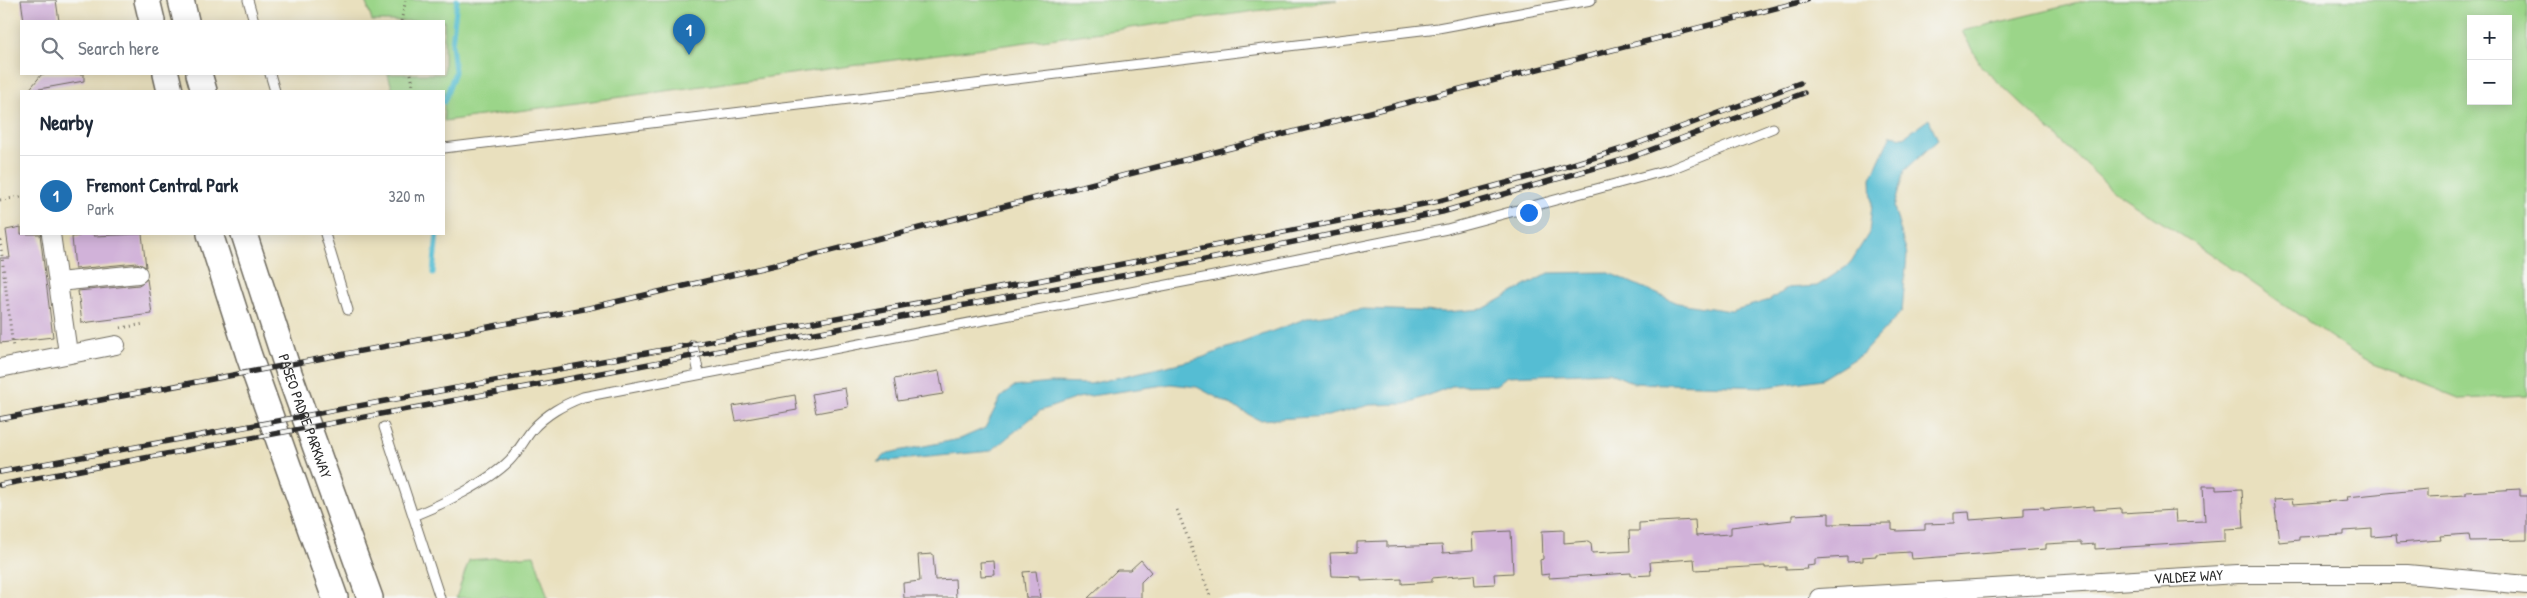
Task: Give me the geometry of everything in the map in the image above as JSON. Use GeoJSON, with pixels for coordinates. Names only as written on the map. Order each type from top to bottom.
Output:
{"type":"FeatureCollection","features":[{"type":"Feature","properties":{"kind":"main road"},"geometry":{"type":"LineString","coordinates":[[147,0],[152,20]]}},
{"type":"Feature","properties":{"kind":"main road"},"geometry":{"type":"LineString","coordinates":[[181,0],[186,20]]}},
{"type":"Feature","properties":{"kind":"main road"},"geometry":{"type":"LineString","coordinates":[[166,75],[170,90]]}},
{"type":"Feature","properties":{"kind":"main road"},"geometry":{"type":"LineString","coordinates":[[199,75],[204,90]]}},
{"type":"Feature","properties":{"kind":"main road"},"geometry":{"type":"LineString","coordinates":[[210,235],[249,356],[335,598]]}},
{"type":"Feature","properties":{"kind":"main road","name":"PASEO PADRE PARKWAY"},"geometry":{"type":"LineString","coordinates":[[244,235],[294,385],[370,598]]}},
{"type":"Feature","properties":{"kind":"street"},"geometry":{"type":"LineString","coordinates":[[51,235],[68,354]]}},
{"type":"Feature","properties":{"kind":"street"},"geometry":{"type":"LineString","coordinates":[[58,282],[138,274]]}},
{"type":"Feature","properties":{"kind":"street"},"geometry":{"type":"LineString","coordinates":[[0,368],[116,345]]}},
{"type":"Feature","properties":{"kind":"street","name":"VALDEZ WAY"},"geometry":{"type":"LineString","coordinates":[[1819,598],[2238,574],[2407,574],[2527,585]]}},
{"type":"Feature","properties":{"kind":"lane"},"geometry":{"type":"LineString","coordinates":[[248,0],[254,20]]}},
{"type":"Feature","properties":{"kind":"lane"},"geometry":{"type":"LineString","coordinates":[[447,148],[1438,28],[1591,0]]}},
{"type":"Feature","properties":{"kind":"lane"},"geometry":{"type":"LineString","coordinates":[[270,75],[275,90]]}},
{"type":"Feature","properties":{"kind":"lane"},"geometry":{"type":"LineString","coordinates":[[413,516],[440,504],[500,469],[517,452],[542,420],[568,403],[597,393],[1209,277],[1447,229],[1671,169],[1773,128]]}},
{"type":"Feature","properties":{"kind":"lane"},"geometry":{"type":"LineString","coordinates":[[325,235],[348,310]]}},
{"type":"Feature","properties":{"kind":"lane"},"geometry":{"type":"LineString","coordinates":[[693,345],[699,374]]}},
{"type":"Feature","properties":{"kind":"lane"},"geometry":{"type":"LineString","coordinates":[[384,427],[440,598]]}},
{"type":"Feature","properties":{"kind":"path"},"geometry":{"type":"LineString","coordinates":[[401,20],[406,0]]}},
{"type":"Feature","properties":{"kind":"path"},"geometry":{"type":"LineString","coordinates":[[411,75],[414,90]]}},
{"type":"Feature","properties":{"kind":"path"},"geometry":{"type":"LineString","coordinates":[[0,200],[20,197]]}},
{"type":"Feature","properties":{"kind":"path"},"geometry":{"type":"LineString","coordinates":[[0,240],[13,348]]}},
{"type":"Feature","properties":{"kind":"path"},"geometry":{"type":"LineString","coordinates":[[1177,510],[1211,598]]}},
{"type":"Feature","properties":{"kind":"green space"},"geometry":{"type":"Polygon","coordinates":[[[365,0],[1337,0],[445,121],[445,90],[393,90],[388,75],[445,75],[445,20],[372,20],[365,0]]]}},
{"type":"Feature","properties":{"kind":"green space"},"geometry":{"type":"Polygon","coordinates":[[[2091,0],[2527,0],[2527,396],[2461,399],[2364,360],[2218,259],[2114,191],[1981,66],[1962,31],[2091,0]]]}},
{"type":"Feature","properties":{"kind":"green space"},"geometry":{"type":"Polygon","coordinates":[[[534,555],[548,598],[456,598],[469,560],[534,555]]]}},
{"type":"Feature","properties":{"kind":"water"},"geometry":{"type":"Polygon","coordinates":[[[1929,119],[1938,140],[1904,171],[1894,207],[1907,255],[1902,311],[1861,355],[1822,379],[1767,387],[1633,383],[1609,372],[1507,376],[1496,385],[1452,386],[1406,404],[1370,405],[1328,416],[1259,420],[1197,387],[1171,384],[1077,398],[1040,411],[991,451],[877,462],[888,453],[960,439],[985,428],[1001,397],[1013,387],[1050,383],[1090,384],[1201,358],[1310,317],[1363,309],[1446,312],[1483,309],[1549,273],[1607,272],[1678,303],[1731,311],[1770,300],[1787,288],[1817,286],[1849,265],[1869,233],[1872,205],[1871,178],[1891,135],[1904,137],[1929,119]]]}},
{"type":"Feature","properties":{"kind":"building"},"geometry":{"type":"Polygon","coordinates":[[[21,0],[56,0],[59,20],[24,20],[21,0]]]}},
{"type":"Feature","properties":{"kind":"building"},"geometry":{"type":"Polygon","coordinates":[[[41,75],[84,75],[84,81],[29,90],[41,75]]]}},
{"type":"Feature","properties":{"kind":"building"},"geometry":{"type":"Polygon","coordinates":[[[20,227],[20,235],[40,235],[53,337],[0,343],[0,258],[10,258],[6,230],[20,227]]]}},
{"type":"Feature","properties":{"kind":"building"},"geometry":{"type":"Polygon","coordinates":[[[142,235],[146,267],[137,263],[75,269],[72,237],[142,235]]]}},
{"type":"Feature","properties":{"kind":"building"},"geometry":{"type":"Polygon","coordinates":[[[147,279],[152,314],[82,323],[78,291],[139,285],[147,279]]]}},
{"type":"Feature","properties":{"kind":"building"},"geometry":{"type":"Polygon","coordinates":[[[939,371],[943,394],[898,401],[894,379],[939,371]]]}},
{"type":"Feature","properties":{"kind":"building"},"geometry":{"type":"Polygon","coordinates":[[[845,388],[848,407],[816,413],[812,394],[845,388]]]}},
{"type":"Feature","properties":{"kind":"building"},"geometry":{"type":"Polygon","coordinates":[[[795,395],[797,410],[736,421],[733,406],[795,395]]]}},
{"type":"Feature","properties":{"kind":"building"},"geometry":{"type":"Polygon","coordinates":[[[2203,486],[2216,486],[2216,490],[2242,489],[2244,528],[2225,529],[2225,541],[2095,549],[2095,544],[2082,545],[2082,542],[2046,544],[2046,549],[1912,559],[1911,552],[1876,554],[1876,556],[1863,557],[1863,561],[1847,562],[1847,557],[1815,559],[1815,565],[1807,566],[1808,569],[1786,570],[1786,567],[1765,568],[1765,566],[1695,570],[1694,559],[1650,562],[1651,575],[1631,576],[1631,573],[1549,578],[1549,574],[1541,575],[1540,560],[1543,559],[1542,531],[1564,530],[1564,543],[1588,541],[1591,543],[1592,553],[1630,551],[1629,531],[1639,531],[1639,523],[1695,520],[1696,536],[1731,534],[1731,527],[1792,520],[1792,515],[1829,513],[1829,524],[1892,523],[1892,530],[1898,531],[1925,530],[1925,524],[1954,523],[1954,513],[1969,512],[1970,520],[2024,516],[2024,508],[2044,507],[2044,510],[2094,506],[2094,510],[2121,508],[2121,513],[2175,510],[2176,522],[2205,521],[2203,486]]]}},
{"type":"Feature","properties":{"kind":"building"},"geometry":{"type":"Polygon","coordinates":[[[2427,489],[2427,497],[2466,495],[2466,492],[2520,489],[2520,496],[2527,496],[2527,540],[2470,541],[2469,534],[2440,536],[2441,540],[2397,543],[2396,535],[2372,537],[2372,529],[2344,531],[2344,535],[2299,537],[2299,540],[2279,542],[2274,500],[2292,499],[2293,504],[2348,500],[2347,497],[2427,489]]]}},
{"type":"Feature","properties":{"kind":"building"},"geometry":{"type":"Polygon","coordinates":[[[1511,531],[1513,573],[1494,574],[1495,584],[1475,585],[1474,575],[1432,578],[1432,582],[1402,584],[1402,579],[1361,581],[1361,577],[1332,576],[1330,553],[1357,552],[1357,542],[1387,541],[1387,547],[1442,545],[1443,553],[1473,551],[1472,533],[1511,531]]]}},
{"type":"Feature","properties":{"kind":"building"},"geometry":{"type":"Polygon","coordinates":[[[933,554],[935,580],[955,579],[956,598],[904,598],[903,583],[920,581],[918,555],[933,554]]]}},
{"type":"Feature","properties":{"kind":"building"},"geometry":{"type":"Polygon","coordinates":[[[1141,560],[1151,572],[1141,582],[1141,598],[1088,598],[1117,570],[1130,570],[1141,560]]]}},
{"type":"Feature","properties":{"kind":"building"},"geometry":{"type":"Polygon","coordinates":[[[994,561],[995,575],[981,576],[980,562],[994,561]]]}},
{"type":"Feature","properties":{"kind":"building"},"geometry":{"type":"Polygon","coordinates":[[[1036,571],[1040,598],[1026,598],[1023,572],[1036,571]]]}},
{"type":"Feature","properties":{"kind":"waterway"},"geometry":{"type":"LineString","coordinates":[[445,99],[455,72],[452,44],[457,0]]}},
{"type":"Feature","properties":{"kind":"waterway"},"geometry":{"type":"LineString","coordinates":[[433,273],[437,235]]}},
{"type":"Feature","properties":{"kind":"railway"},"geometry":{"type":"LineString","coordinates":[[0,419],[589,308],[779,264],[1807,0]]}},
{"type":"Feature","properties":{"kind":"railway"},"geometry":{"type":"LineString","coordinates":[[0,472],[1037,281],[1439,201],[1547,172],[1622,149],[1800,83]]}},
{"type":"Feature","properties":{"kind":"railway"},"geometry":{"type":"LineString","coordinates":[[0,485],[1180,265],[1442,212],[1626,159],[1804,93]]}},
{"type":"Feature","properties":{"kind":"place","name":"Fremont Central Park"},"geometry":{"type":"Point","coordinates":[689,55]}}]}
